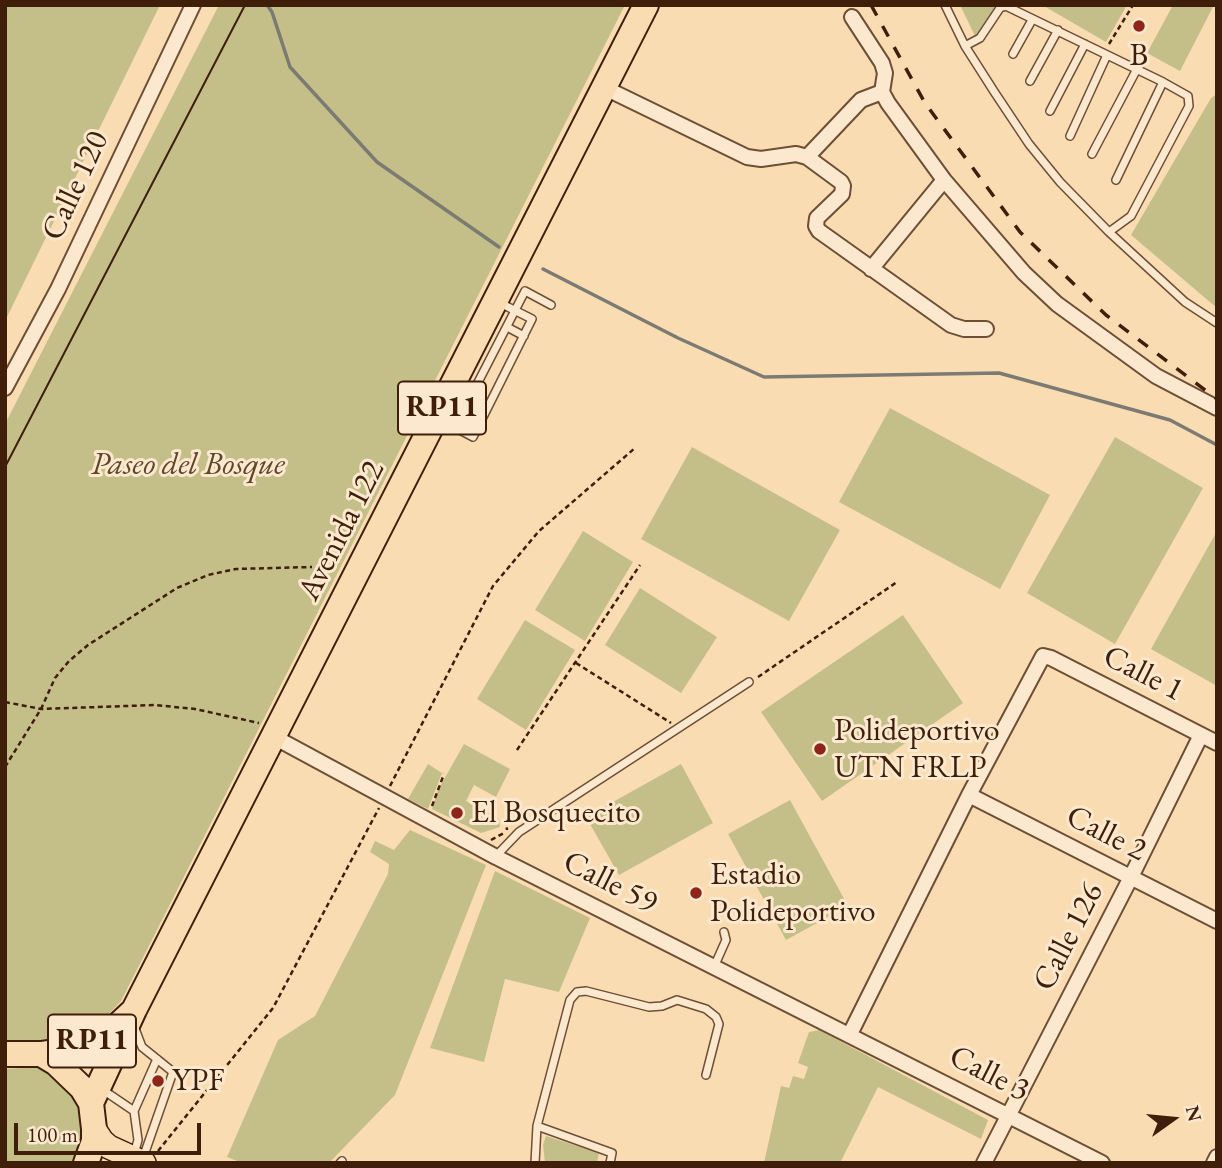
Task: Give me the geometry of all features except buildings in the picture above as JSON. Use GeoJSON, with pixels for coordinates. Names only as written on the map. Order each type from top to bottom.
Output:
{"type":"FeatureCollection","features":[{"type":"Feature","properties":{"kind":"highway","name":"Avenida 122"},"geometry":{"type":"LineString","coordinates":[[95,1095],[133,1014],[276,733],[451,421],[646,5]]}},
{"type":"Feature","properties":{"kind":"highway","name":"Avenida 122"},"geometry":{"type":"LineString","coordinates":[[41,1054],[67,1050],[92,1041],[133,1014]]}},
{"type":"Feature","properties":{"kind":"highway","name":"RP11"},"geometry":{"type":"LineString","coordinates":[[5,1054],[41,1054],[95,1095],[91,1153],[86,1163]]}},
{"type":"Feature","properties":{"kind":"main road"},"geometry":{"type":"LineString","coordinates":[[94,1129],[102,1142],[109,1147],[143,1160]]}},
{"type":"Feature","properties":{"kind":"street","name":"Calle 120"},"geometry":{"type":"LineString","coordinates":[[5,388],[58,289],[193,5]]}},
{"type":"Feature","properties":{"kind":"street"},"geometry":{"type":"LineString","coordinates":[[852,17],[882,63],[885,73],[882,92],[944,180],[1024,274],[1057,304],[1156,376],[1217,408]]}},
{"type":"Feature","properties":{"kind":"street"},"geometry":{"type":"LineString","coordinates":[[605,88],[747,157],[761,159],[796,154],[807,157],[844,186],[842,194],[817,218],[816,226],[819,231],[951,325],[964,329],[986,329]]}},
{"type":"Feature","properties":{"kind":"street"},"geometry":{"type":"LineString","coordinates":[[807,157],[861,100],[882,92]]}},
{"type":"Feature","properties":{"kind":"street"},"geometry":{"type":"LineString","coordinates":[[872,269],[944,180]]}},
{"type":"Feature","properties":{"kind":"street","name":"Calle 1"},"geometry":{"type":"LineString","coordinates":[[969,795],[1043,656],[1217,743]]}},
{"type":"Feature","properties":{"kind":"street","name":"Calle 59"},"geometry":{"type":"LineString","coordinates":[[276,733],[384,798],[496,857],[850,1034]]}},
{"type":"Feature","properties":{"kind":"street","name":"Calle 126"},"geometry":{"type":"LineString","coordinates":[[984,1163],[1201,735]]}},
{"type":"Feature","properties":{"kind":"street"},"geometry":{"type":"LineString","coordinates":[[850,1034],[969,795]]}},
{"type":"Feature","properties":{"kind":"street","name":"Calle 2"},"geometry":{"type":"LineString","coordinates":[[969,795],[1217,921]]}},
{"type":"Feature","properties":{"kind":"street","name":"Calle 3"},"geometry":{"type":"LineString","coordinates":[[850,1034],[1102,1163]]}},
{"type":"Feature","properties":{"kind":"street"},"geometry":{"type":"LineString","coordinates":[[1214,1163],[1217,1157]]}},
{"type":"Feature","properties":{"kind":"lane"},"geometry":{"type":"LineString","coordinates":[[945,5],[965,46],[1029,144],[1060,182],[1109,232],[1185,302],[1217,323]]}},
{"type":"Feature","properties":{"kind":"lane"},"geometry":{"type":"LineString","coordinates":[[965,46],[979,38],[1003,6],[1058,30],[1188,96],[1189,106],[1131,216],[1109,232]]}},
{"type":"Feature","properties":{"kind":"lane"},"geometry":{"type":"LineString","coordinates":[[1013,54],[1032,20]]}},
{"type":"Feature","properties":{"kind":"lane"},"geometry":{"type":"LineString","coordinates":[[1030,81],[1058,30]]}},
{"type":"Feature","properties":{"kind":"lane"},"geometry":{"type":"LineString","coordinates":[[1050,111],[1085,44]]}},
{"type":"Feature","properties":{"kind":"lane"},"geometry":{"type":"LineString","coordinates":[[1070,136],[1107,55]]}},
{"type":"Feature","properties":{"kind":"lane"},"geometry":{"type":"LineString","coordinates":[[1093,155],[1136,69]]}},
{"type":"Feature","properties":{"kind":"lane"},"geometry":{"type":"LineString","coordinates":[[1116,180],[1163,82]]}},
{"type":"Feature","properties":{"kind":"lane"},"geometry":{"type":"LineString","coordinates":[[506,306],[525,291],[551,305]]}},
{"type":"Feature","properties":{"kind":"lane"},"geometry":{"type":"LineString","coordinates":[[506,306],[532,319],[524,336],[478,428],[451,421],[506,327],[506,306]]}},
{"type":"Feature","properties":{"kind":"lane"},"geometry":{"type":"LineString","coordinates":[[506,327],[524,336]]}},
{"type":"Feature","properties":{"kind":"lane"},"geometry":{"type":"LineString","coordinates":[[496,857],[519,832],[749,682]]}},
{"type":"Feature","properties":{"kind":"lane"},"geometry":{"type":"LineString","coordinates":[[714,967],[726,940],[723,932]]}},
{"type":"Feature","properties":{"kind":"lane"},"geometry":{"type":"LineString","coordinates":[[537,1163],[538,1126],[570,1000],[577,992],[586,990],[649,1007],[662,1006],[677,1000],[706,1009],[716,1017],[719,1024],[706,1075]]}},
{"type":"Feature","properties":{"kind":"lane"},"geometry":{"type":"LineString","coordinates":[[133,1014],[142,1047],[173,1072],[143,1160]]}},
{"type":"Feature","properties":{"kind":"lane"},"geometry":{"type":"LineString","coordinates":[[143,1160],[134,1111],[157,1059]]}},
{"type":"Feature","properties":{"kind":"lane"},"geometry":{"type":"LineString","coordinates":[[95,1095],[134,1111]]}},
{"type":"Feature","properties":{"kind":"lane"},"geometry":{"type":"LineString","coordinates":[[538,1126],[612,1153],[610,1163]]}},
{"type":"Feature","properties":{"kind":"path"},"geometry":{"type":"LineString","coordinates":[[1100,42],[1108,47],[1133,5]]}},
{"type":"Feature","properties":{"kind":"path"},"geometry":{"type":"LineString","coordinates":[[143,1160],[272,1008],[493,586],[539,531],[635,448]]}},
{"type":"Feature","properties":{"kind":"path"},"geometry":{"type":"LineString","coordinates":[[517,750],[640,565]]}},
{"type":"Feature","properties":{"kind":"path"},"geometry":{"type":"LineString","coordinates":[[5,767],[41,709],[55,678],[69,661],[88,645],[177,588],[208,575],[236,569],[312,568]]}},
{"type":"Feature","properties":{"kind":"path"},"geometry":{"type":"LineString","coordinates":[[749,682],[897,582]]}},
{"type":"Feature","properties":{"kind":"path"},"geometry":{"type":"LineString","coordinates":[[576,663],[679,728]]}},
{"type":"Feature","properties":{"kind":"path"},"geometry":{"type":"LineString","coordinates":[[5,702],[41,709],[155,705],[195,709],[235,716],[276,733]]}},
{"type":"Feature","properties":{"kind":"path"},"geometry":{"type":"LineString","coordinates":[[428,809],[430,810],[444,774]]}},
{"type":"Feature","properties":{"kind":"path"},"geometry":{"type":"LineString","coordinates":[[491,840],[508,832],[506,819]]}},
{"type":"Feature","properties":{"kind":"green space"},"geometry":{"type":"Polygon","coordinates":[[[5,5],[160,5],[5,321],[5,5]]]}},
{"type":"Feature","properties":{"kind":"green space","name":"Paseo del Bosque"},"geometry":{"type":"Polygon","coordinates":[[[219,5],[625,5],[121,1001],[87,1037],[5,1045],[5,424],[219,5]]]}},
{"type":"Feature","properties":{"kind":"green space"},"geometry":{"type":"Polygon","coordinates":[[[960,5],[995,5],[986,25],[975,36],[960,5]]]}},
{"type":"Feature","properties":{"kind":"green space"},"geometry":{"type":"Polygon","coordinates":[[[1042,5],[1127,5],[1106,42],[1042,5]]]}},
{"type":"Feature","properties":{"kind":"green space"},"geometry":{"type":"Polygon","coordinates":[[[1173,5],[1214,5],[1180,71],[1147,53],[1173,5]]]}},
{"type":"Feature","properties":{"kind":"green space"},"geometry":{"type":"Polygon","coordinates":[[[1217,94],[1217,308],[1131,235],[1211,98],[1217,94]]]}},
{"type":"Feature","properties":{"kind":"green space"},"geometry":{"type":"Polygon","coordinates":[[[890,408],[1050,495],[1000,589],[839,502],[890,408]]]}},
{"type":"Feature","properties":{"kind":"green space"},"geometry":{"type":"Polygon","coordinates":[[[1115,437],[1203,488],[1115,644],[1027,593],[1115,437]]]}},
{"type":"Feature","properties":{"kind":"green space"},"geometry":{"type":"Polygon","coordinates":[[[692,447],[840,530],[789,621],[641,539],[692,447]]]}},
{"type":"Feature","properties":{"kind":"green space"},"geometry":{"type":"Polygon","coordinates":[[[583,531],[633,562],[585,641],[535,610],[583,531]]]}},
{"type":"Feature","properties":{"kind":"green space"},"geometry":{"type":"Polygon","coordinates":[[[1217,531],[1217,686],[1151,649],[1217,531]]]}},
{"type":"Feature","properties":{"kind":"green space"},"geometry":{"type":"Polygon","coordinates":[[[640,588],[717,637],[681,693],[605,645],[640,588]]]}},
{"type":"Feature","properties":{"kind":"green space"},"geometry":{"type":"Polygon","coordinates":[[[903,615],[963,703],[822,801],[761,712],[903,615]]]}},
{"type":"Feature","properties":{"kind":"green space"},"geometry":{"type":"Polygon","coordinates":[[[525,620],[575,650],[526,730],[477,699],[525,620]]]}},
{"type":"Feature","properties":{"kind":"green space"},"geometry":{"type":"Polygon","coordinates":[[[464,744],[510,769],[496,797],[474,785],[466,801],[499,819],[500,827],[481,833],[432,809],[438,790],[464,744]]]}},
{"type":"Feature","properties":{"kind":"green space"},"geometry":{"type":"Polygon","coordinates":[[[428,764],[442,773],[428,809],[408,799],[428,764]]]}},
{"type":"Feature","properties":{"kind":"green space"},"geometry":{"type":"Polygon","coordinates":[[[681,764],[713,823],[619,875],[586,817],[681,764]]]}},
{"type":"Feature","properties":{"kind":"green space"},"geometry":{"type":"Polygon","coordinates":[[[790,800],[848,906],[786,940],[728,834],[790,800]]]}},
{"type":"Feature","properties":{"kind":"green space"},"geometry":{"type":"Polygon","coordinates":[[[410,830],[486,865],[395,1095],[329,1163],[242,1163],[227,1157],[278,1040],[315,1016],[388,874],[389,864],[370,852],[375,841],[394,850],[410,830]]]}},
{"type":"Feature","properties":{"kind":"green space"},"geometry":{"type":"Polygon","coordinates":[[[495,871],[590,918],[559,992],[505,979],[484,1062],[430,1048],[495,871]]]}},
{"type":"Feature","properties":{"kind":"green space"},"geometry":{"type":"Polygon","coordinates":[[[819,1030],[988,1120],[981,1139],[878,1087],[840,1163],[764,1163],[781,1086],[789,1088],[793,1076],[804,1079],[808,1067],[798,1063],[809,1032],[819,1030]]]}},
{"type":"Feature","properties":{"kind":"green space"},"geometry":{"type":"Polygon","coordinates":[[[38,1067],[58,1077],[76,1095],[88,1138],[77,1163],[5,1163],[5,1069],[38,1067]]]}},
{"type":"Feature","properties":{"kind":"green space"},"geometry":{"type":"Polygon","coordinates":[[[546,1136],[599,1153],[597,1163],[545,1163],[543,1145],[546,1136]]]}},
{"type":"Feature","properties":{"kind":"waterway"},"geometry":{"type":"LineString","coordinates":[[267,5],[272,12],[290,67],[377,162],[499,247]]}},
{"type":"Feature","properties":{"kind":"waterway"},"geometry":{"type":"LineString","coordinates":[[543,269],[678,338],[764,377],[999,373],[1170,420],[1217,445]]}},
{"type":"Feature","properties":{"kind":"tram line"},"geometry":{"type":"LineString","coordinates":[[5,467],[245,5]]}},
{"type":"Feature","properties":{"kind":"railway"},"geometry":{"type":"LineString","coordinates":[[871,5],[925,103],[1020,232],[1106,315],[1217,399]]}},
{"type":"Feature","properties":{"kind":"place","name":"B"},"geometry":{"type":"Point","coordinates":[1139,26]}},
{"type":"Feature","properties":{"kind":"place","name":"Polideportivo UTN FRLP"},"geometry":{"type":"Point","coordinates":[820,749]}},
{"type":"Feature","properties":{"kind":"place","name":"El Bosquecito"},"geometry":{"type":"Point","coordinates":[457,813]}},
{"type":"Feature","properties":{"kind":"place","name":"Estadio Polideportivo"},"geometry":{"type":"Point","coordinates":[696,893]}},
{"type":"Feature","properties":{"kind":"place","name":"YPF"},"geometry":{"type":"Point","coordinates":[158,1081]}}]}
